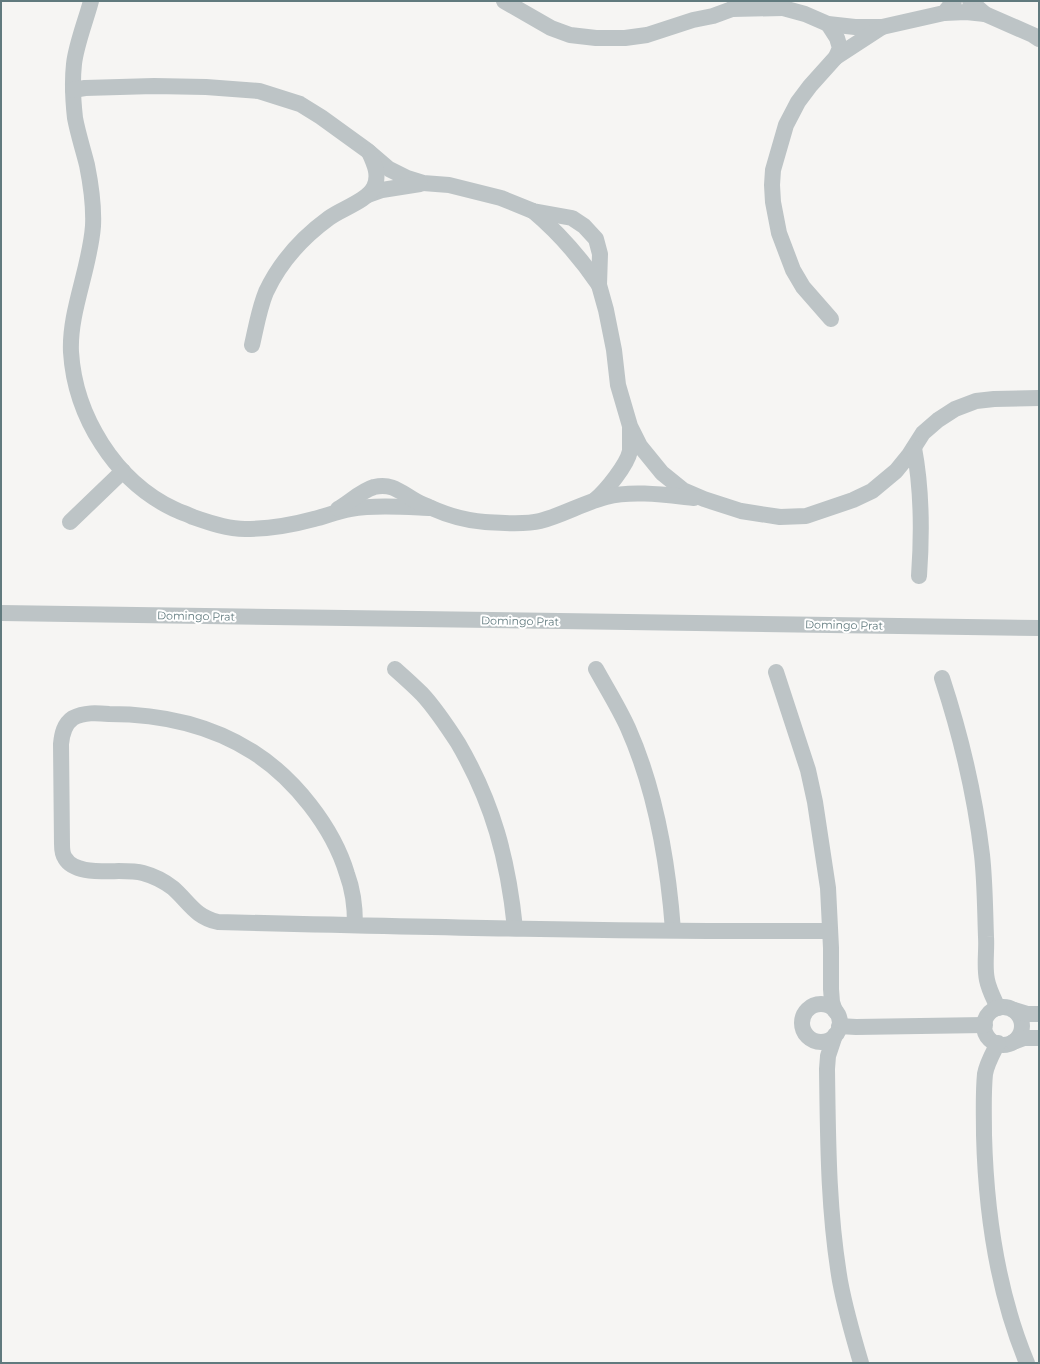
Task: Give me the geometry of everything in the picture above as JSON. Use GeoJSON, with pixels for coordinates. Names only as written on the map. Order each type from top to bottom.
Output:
{"type":"FeatureCollection","features":[{"type":"Feature","properties":{"kind":"street"},"geometry":{"type":"LineString","coordinates":[[91,1],[74,63],[73,90],[78,133],[90,182],[93,226],[86,272],[72,330],[71,350],[76,385],[82,403],[98,439],[123,471],[145,490],[174,509],[221,526],[242,529],[287,525],[326,516],[347,504],[366,490],[388,486],[396,488],[416,501],[451,516],[480,522],[502,523],[538,522],[558,516],[606,497],[629,494],[650,494],[704,499]]}},
{"type":"Feature","properties":{"kind":"street"},"geometry":{"type":"LineString","coordinates":[[504,1],[551,28],[570,35],[596,38],[625,38],[647,35],[693,20],[713,16],[736,5],[778,4],[828,24],[855,27],[882,27]]}},
{"type":"Feature","properties":{"kind":"street"},"geometry":{"type":"LineString","coordinates":[[970,1],[985,14]]}},
{"type":"Feature","properties":{"kind":"street"},"geometry":{"type":"LineString","coordinates":[[831,319],[804,287],[793,270],[778,233],[773,202],[773,170],[786,125],[798,102],[836,57],[882,27],[949,7],[966,12],[985,14],[1037,36]]}},
{"type":"Feature","properties":{"kind":"street"},"geometry":{"type":"LineString","coordinates":[[828,24],[837,38],[840,48],[836,57]]}},
{"type":"Feature","properties":{"kind":"street"},"geometry":{"type":"LineString","coordinates":[[73,90],[85,88],[206,86],[260,91],[300,104],[321,117],[368,151],[389,169],[407,178],[423,183],[449,185],[476,191],[501,198],[533,211],[572,218],[584,226],[596,239],[599,249],[599,285],[614,350],[618,385],[630,426],[640,446],[662,473],[683,490],[704,499],[741,511],[780,517],[806,516],[853,500],[872,491],[896,471],[914,448],[923,433],[938,420],[955,409],[976,401],[1039,398]]}},
{"type":"Feature","properties":{"kind":"street"},"geometry":{"type":"LineString","coordinates":[[368,151],[376,166],[374,188],[368,195]]}},
{"type":"Feature","properties":{"kind":"street"},"geometry":{"type":"LineString","coordinates":[[252,345],[260,310],[266,292],[277,273],[300,242],[329,218],[368,195],[382,190],[423,183]]}},
{"type":"Feature","properties":{"kind":"street"},"geometry":{"type":"LineString","coordinates":[[533,211],[558,233],[582,260],[599,285]]}},
{"type":"Feature","properties":{"kind":"street"},"geometry":{"type":"LineString","coordinates":[[558,233],[560,224],[563,220],[572,218]]}},
{"type":"Feature","properties":{"kind":"street"},"geometry":{"type":"LineString","coordinates":[[582,260],[590,257],[599,249]]}},
{"type":"Feature","properties":{"kind":"street"},"geometry":{"type":"LineString","coordinates":[[594,501],[602,495],[630,451],[630,426]]}},
{"type":"Feature","properties":{"kind":"street"},"geometry":{"type":"LineString","coordinates":[[914,448],[919,489],[921,532],[919,576]]}},
{"type":"Feature","properties":{"kind":"street"},"geometry":{"type":"LineString","coordinates":[[628,455],[638,452],[648,456]]}},
{"type":"Feature","properties":{"kind":"street"},"geometry":{"type":"LineString","coordinates":[[70,522],[123,471]]}},
{"type":"Feature","properties":{"kind":"street"},"geometry":{"type":"LineString","coordinates":[[896,471],[910,480],[919,489]]}},
{"type":"Feature","properties":{"kind":"street"},"geometry":{"type":"LineString","coordinates":[[618,472],[620,482],[629,494]]}},
{"type":"Feature","properties":{"kind":"street"},"geometry":{"type":"LineString","coordinates":[[650,494],[659,484],[662,473]]}},
{"type":"Feature","properties":{"kind":"street","name":"Domingo Prat"},"geometry":{"type":"LineString","coordinates":[[1,614],[1039,628]]}},
{"type":"Feature","properties":{"kind":"street"},"geometry":{"type":"LineString","coordinates":[[395,669],[422,694],[438,714],[478,781],[492,814],[499,836],[511,893],[515,928]]}},
{"type":"Feature","properties":{"kind":"street"},"geometry":{"type":"LineString","coordinates":[[596,669],[628,728],[648,785],[664,854],[673,930]]}},
{"type":"Feature","properties":{"kind":"street"},"geometry":{"type":"LineString","coordinates":[[776,672],[808,770],[815,802],[828,888],[830,973],[832,1002],[837,1024],[828,1056],[827,1069],[829,1182],[833,1232],[840,1282],[861,1363]]}},
{"type":"Feature","properties":{"kind":"street"},"geometry":{"type":"LineString","coordinates":[[942,678],[955,716],[974,799],[982,857],[987,979],[992,995],[1006,1009],[1021,1018],[1022,1023],[1020,1034],[1005,1042],[988,1063],[986,1074],[984,1124],[986,1181],[994,1246],[1009,1313],[1027,1363]]}},
{"type":"Feature","properties":{"kind":"street"},"geometry":{"type":"LineString","coordinates":[[355,924],[355,907],[347,873],[331,836],[319,817],[304,798],[272,766],[254,752],[212,730],[162,717],[132,714],[81,714],[72,719],[66,725],[61,744],[62,844],[63,854],[70,864],[80,870],[130,871],[152,876],[167,884],[197,913],[210,920],[218,922],[515,928],[830,931]]}},
{"type":"Feature","properties":{"kind":"street"},"geometry":{"type":"LineString","coordinates":[[827,1069],[824,1057],[816,1044],[804,1030],[802,1020],[807,1010],[828,982],[830,973]]}},
{"type":"Feature","properties":{"kind":"street"},"geometry":{"type":"LineString","coordinates":[[807,1010],[821,1004],[832,1007],[837,1024],[826,1041],[810,1038]]}},
{"type":"Feature","properties":{"kind":"street"},"geometry":{"type":"LineString","coordinates":[[1039,1014],[1027,1014],[1006,1009],[989,1014],[985,1025],[988,1037],[992,1041],[1005,1042],[1024,1038],[1039,1038]]}},
{"type":"Feature","properties":{"kind":"street"},"geometry":{"type":"LineString","coordinates":[[837,1024],[856,1027],[985,1025]]}}]}
